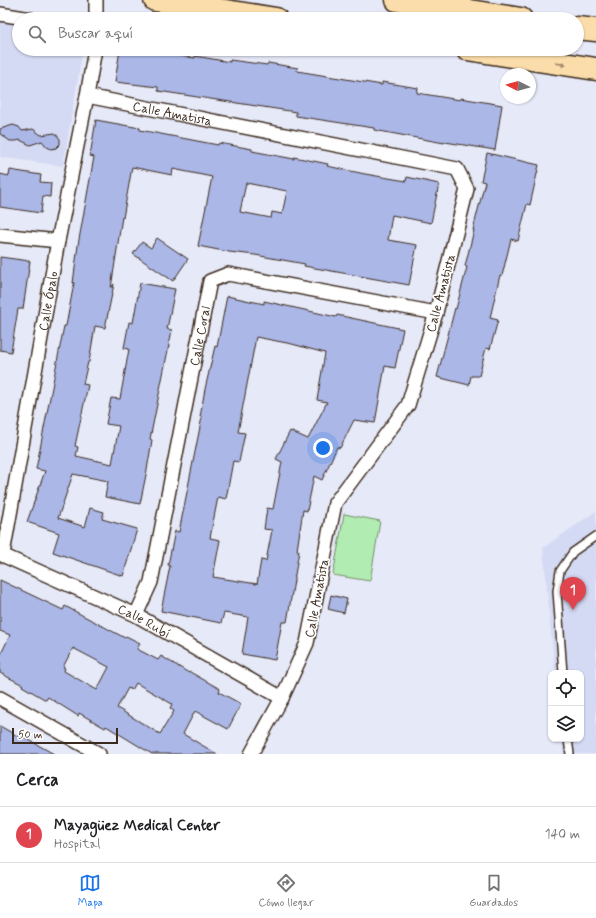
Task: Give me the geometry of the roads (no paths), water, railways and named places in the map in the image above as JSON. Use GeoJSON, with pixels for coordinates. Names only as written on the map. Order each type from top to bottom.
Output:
{"type":"FeatureCollection","features":[{"type":"Feature","properties":{"kind":"highway"},"geometry":{"type":"LineString","coordinates":[[155,0],[231,12]]}},
{"type":"Feature","properties":{"kind":"highway"},"geometry":{"type":"LineString","coordinates":[[397,0],[475,12]]}},
{"type":"Feature","properties":{"kind":"highway"},"geometry":{"type":"LineString","coordinates":[[584,29],[596,30]]}},
{"type":"Feature","properties":{"kind":"highway"},"geometry":{"type":"LineString","coordinates":[[512,56],[596,69]]}},
{"type":"Feature","properties":{"kind":"street"},"geometry":{"type":"LineString","coordinates":[[96,0],[96,12]]}},
{"type":"Feature","properties":{"kind":"street"},"geometry":{"type":"LineString","coordinates":[[0,14],[12,16]]}},
{"type":"Feature","properties":{"kind":"street","name":"Calle Ópalo"},"geometry":{"type":"LineString","coordinates":[[1,554],[58,241],[94,56]]}},
{"type":"Feature","properties":{"kind":"street","name":"Calle Amatista"},"geometry":{"type":"LineString","coordinates":[[87,96],[457,169],[467,189],[436,313],[408,405],[336,503],[307,643],[282,698],[251,754]]}},
{"type":"Feature","properties":{"kind":"street"},"geometry":{"type":"LineString","coordinates":[[0,235],[58,241]]}},
{"type":"Feature","properties":{"kind":"street","name":"Calle Coral"},"geometry":{"type":"LineString","coordinates":[[136,615],[151,582],[210,281],[228,274],[436,313]]}},
{"type":"Feature","properties":{"kind":"street","name":"Calle Rubí"},"geometry":{"type":"LineString","coordinates":[[1,554],[136,615],[282,698]]}},
{"type":"Feature","properties":{"kind":"street"},"geometry":{"type":"LineString","coordinates":[[0,698],[99,754]]}},
{"type":"Feature","properties":{"kind":"lane"},"geometry":{"type":"LineString","coordinates":[[563,670],[557,591],[560,571],[573,552],[596,536]]}},
{"type":"Feature","properties":{"kind":"lane"},"geometry":{"type":"LineString","coordinates":[[568,742],[570,754]]}},
{"type":"Feature","properties":{"kind":"place","name":"Mayagüez Medical Center"},"geometry":{"type":"Point","coordinates":[573,610]}}]}
